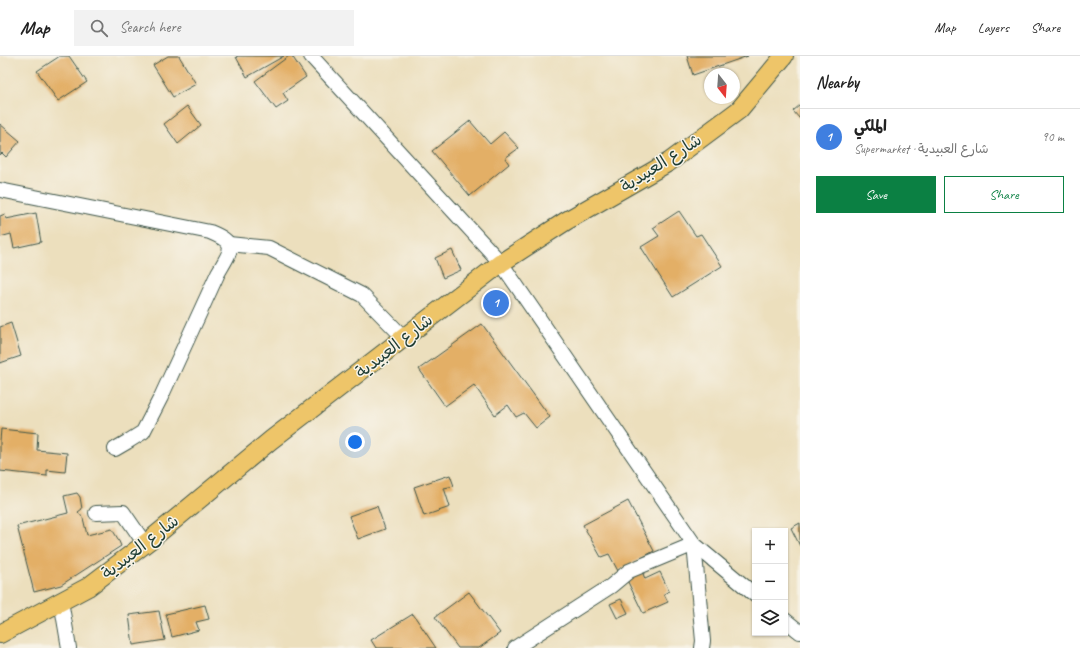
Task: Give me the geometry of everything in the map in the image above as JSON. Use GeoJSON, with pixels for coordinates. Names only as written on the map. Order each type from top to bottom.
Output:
{"type":"FeatureCollection","features":[{"type":"Feature","properties":{"kind":"main road","name":"شارع العبيدية"},"geometry":{"type":"LineString","coordinates":[[0,634],[88,587],[145,544],[271,440],[501,263],[566,221],[669,162],[739,110],[784,56]]}},
{"type":"Feature","properties":{"kind":"street"},"geometry":{"type":"LineString","coordinates":[[311,56],[501,263],[694,544],[752,592]]}},
{"type":"Feature","properties":{"kind":"street"},"geometry":{"type":"LineString","coordinates":[[0,190],[210,232],[222,237],[229,244],[230,249],[227,257],[218,273],[161,397],[142,432],[115,449]]}},
{"type":"Feature","properties":{"kind":"street"},"geometry":{"type":"LineString","coordinates":[[229,244],[269,248],[362,295],[404,338]]}},
{"type":"Feature","properties":{"kind":"street"},"geometry":{"type":"LineString","coordinates":[[96,513],[123,512],[145,544]]}},
{"type":"Feature","properties":{"kind":"street"},"geometry":{"type":"LineString","coordinates":[[515,648],[611,586],[629,571],[694,544]]}},
{"type":"Feature","properties":{"kind":"street"},"geometry":{"type":"LineString","coordinates":[[694,544],[703,641],[702,648]]}},
{"type":"Feature","properties":{"kind":"street"},"geometry":{"type":"LineString","coordinates":[[61,601],[69,648]]}},
{"type":"Feature","properties":{"kind":"street"},"geometry":{"type":"LineString","coordinates":[[788,622],[800,632]]}},
{"type":"Feature","properties":{"kind":"building"},"geometry":{"type":"Polygon","coordinates":[[[60,56],[69,56],[87,82],[58,101],[37,71],[60,56]]]}},
{"type":"Feature","properties":{"kind":"building"},"geometry":{"type":"Polygon","coordinates":[[[168,56],[179,56],[196,84],[173,97],[153,65],[168,56]]]}},
{"type":"Feature","properties":{"kind":"building"},"geometry":{"type":"Polygon","coordinates":[[[284,56],[247,77],[236,57],[284,56]]]}},
{"type":"Feature","properties":{"kind":"building"},"geometry":{"type":"Polygon","coordinates":[[[289,56],[292,56],[306,77],[283,93],[288,101],[276,109],[255,81],[289,56]]]}},
{"type":"Feature","properties":{"kind":"building"},"geometry":{"type":"Polygon","coordinates":[[[687,56],[748,56],[713,68],[704,68],[704,71],[693,75],[687,56]]]}},
{"type":"Feature","properties":{"kind":"building"},"geometry":{"type":"Polygon","coordinates":[[[800,105],[800,119],[793,111],[800,105]]]}},
{"type":"Feature","properties":{"kind":"building"},"geometry":{"type":"Polygon","coordinates":[[[187,106],[201,125],[178,144],[164,124],[187,106]]]}},
{"type":"Feature","properties":{"kind":"building"},"geometry":{"type":"Polygon","coordinates":[[[470,121],[490,144],[504,132],[519,148],[505,158],[509,164],[470,196],[432,151],[470,121]]]}},
{"type":"Feature","properties":{"kind":"building"},"geometry":{"type":"Polygon","coordinates":[[[0,124],[20,141],[6,157],[2,153],[0,155],[0,124]]]}},
{"type":"Feature","properties":{"kind":"building"},"geometry":{"type":"Polygon","coordinates":[[[679,211],[696,236],[701,234],[722,266],[673,297],[641,247],[659,236],[653,228],[679,211]]]}},
{"type":"Feature","properties":{"kind":"building"},"geometry":{"type":"Polygon","coordinates":[[[36,213],[41,242],[14,248],[11,234],[0,237],[0,216],[5,214],[6,219],[36,213]]]}},
{"type":"Feature","properties":{"kind":"building"},"geometry":{"type":"Polygon","coordinates":[[[452,250],[461,270],[443,278],[435,258],[452,250]]]}},
{"type":"Feature","properties":{"kind":"building"},"geometry":{"type":"Polygon","coordinates":[[[11,323],[21,356],[0,363],[0,327],[11,323]]]}},
{"type":"Feature","properties":{"kind":"building"},"geometry":{"type":"Polygon","coordinates":[[[482,324],[550,417],[536,428],[524,413],[516,417],[508,405],[495,415],[474,385],[445,406],[419,369],[482,324]]]}},
{"type":"Feature","properties":{"kind":"building"},"geometry":{"type":"Polygon","coordinates":[[[1,429],[38,433],[37,450],[67,453],[65,472],[47,470],[47,476],[0,471],[1,429]]]}},
{"type":"Feature","properties":{"kind":"building"},"geometry":{"type":"Polygon","coordinates":[[[450,475],[454,486],[444,488],[450,507],[424,516],[414,487],[450,475]]]}},
{"type":"Feature","properties":{"kind":"building"},"geometry":{"type":"Polygon","coordinates":[[[77,493],[80,497],[82,509],[78,512],[83,518],[87,535],[112,529],[121,546],[61,585],[34,592],[17,526],[68,513],[64,496],[77,493]]]}},
{"type":"Feature","properties":{"kind":"building"},"geometry":{"type":"Polygon","coordinates":[[[628,501],[654,551],[618,571],[609,554],[601,557],[583,525],[628,501]]]}},
{"type":"Feature","properties":{"kind":"building"},"geometry":{"type":"Polygon","coordinates":[[[377,506],[385,529],[358,539],[349,516],[377,506]]]}},
{"type":"Feature","properties":{"kind":"building"},"geometry":{"type":"Polygon","coordinates":[[[800,523],[800,546],[791,528],[800,523]]]}},
{"type":"Feature","properties":{"kind":"building"},"geometry":{"type":"Polygon","coordinates":[[[642,571],[645,579],[660,572],[669,591],[664,594],[668,602],[643,613],[627,580],[642,571]]]}},
{"type":"Feature","properties":{"kind":"building"},"geometry":{"type":"Polygon","coordinates":[[[469,592],[500,633],[479,648],[458,648],[435,617],[469,592]]]}},
{"type":"Feature","properties":{"kind":"building"},"geometry":{"type":"Polygon","coordinates":[[[621,599],[628,613],[617,618],[610,604],[621,599]]]}},
{"type":"Feature","properties":{"kind":"building"},"geometry":{"type":"Polygon","coordinates":[[[205,605],[209,619],[196,622],[199,630],[172,637],[166,614],[205,605]]]}},
{"type":"Feature","properties":{"kind":"building"},"geometry":{"type":"Polygon","coordinates":[[[159,611],[165,640],[133,645],[129,615],[159,611]]]}},
{"type":"Feature","properties":{"kind":"building"},"geometry":{"type":"Polygon","coordinates":[[[413,614],[436,648],[376,648],[371,640],[413,614]]]}},
{"type":"Feature","properties":{"kind":"place","name":"الملكي"},"geometry":{"type":"Point","coordinates":[496,303]}}]}
